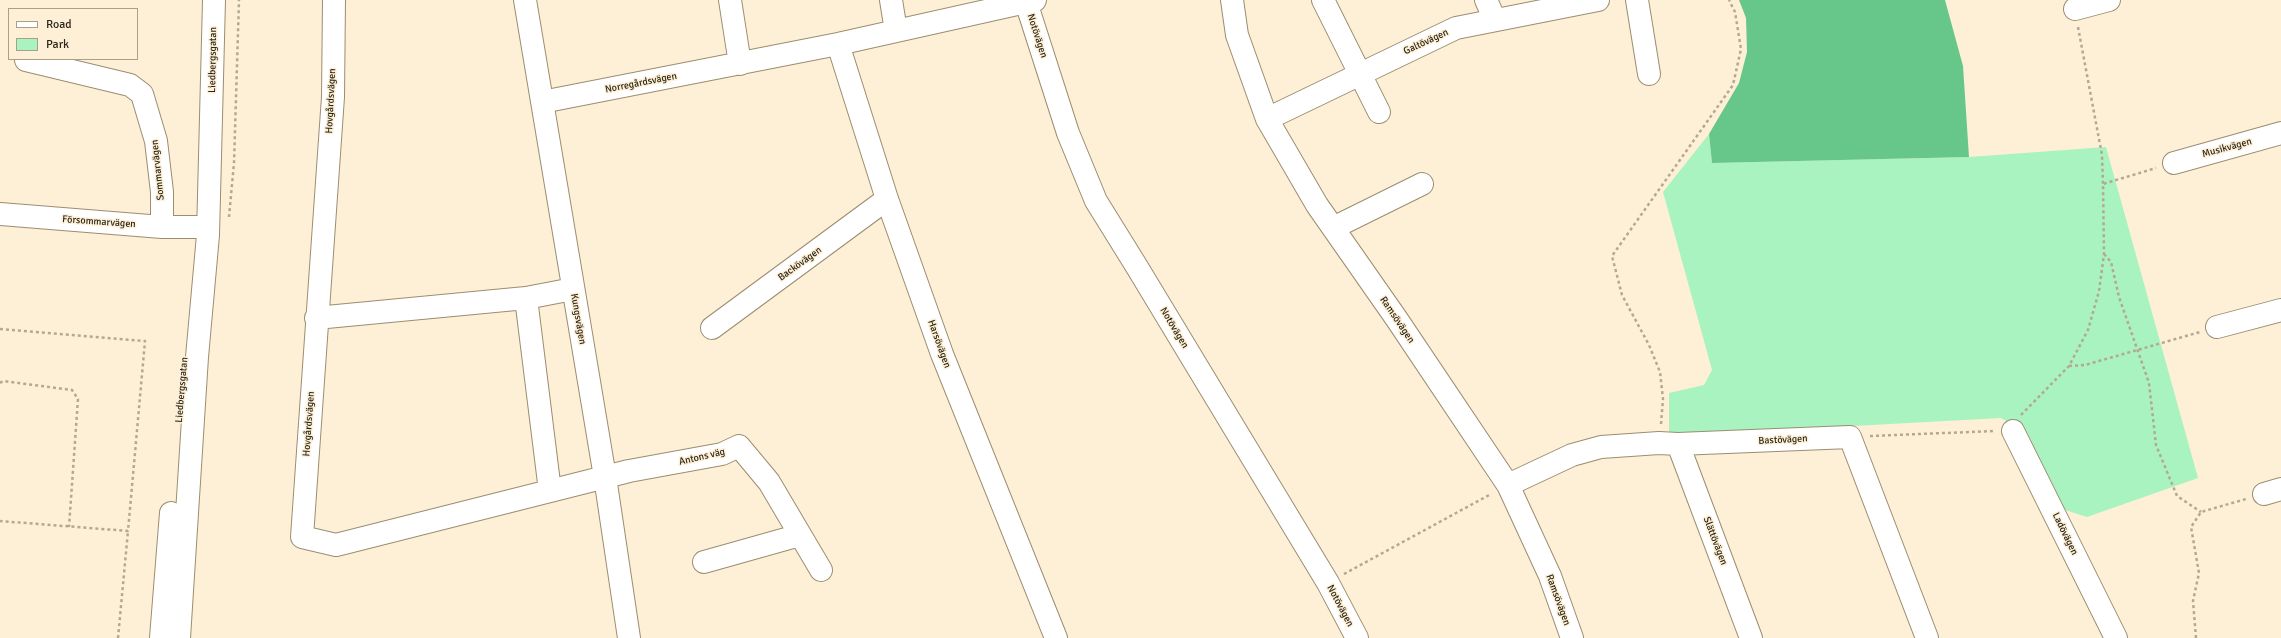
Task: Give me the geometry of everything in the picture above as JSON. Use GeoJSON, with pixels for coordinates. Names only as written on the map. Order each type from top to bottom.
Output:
{"type":"FeatureCollection","features":[{"type":"Feature","properties":{"kind":"street","name":"Liedbergsgatan"},"geometry":{"type":"LineString","coordinates":[[179,638],[196,373],[208,235],[212,144],[214,0]]}},
{"type":"Feature","properties":{"kind":"street","name":"Hovgårdsvägen"},"geometry":{"type":"LineString","coordinates":[[334,0],[333,97],[316,318],[302,537],[336,545],[605,478]]}},
{"type":"Feature","properties":{"kind":"street","name":"Kungsvägen"},"geometry":{"type":"LineString","coordinates":[[525,0],[605,478],[629,638]]}},
{"type":"Feature","properties":{"kind":"street"},"geometry":{"type":"LineString","coordinates":[[730,0],[740,64]]}},
{"type":"Feature","properties":{"kind":"street"},"geometry":{"type":"LineString","coordinates":[[891,0],[896,31]]}},
{"type":"Feature","properties":{"kind":"street","name":"Ramsövägen"},"geometry":{"type":"LineString","coordinates":[[1232,0],[1237,35],[1267,119],[1317,206],[1334,228],[1396,318],[1508,484],[1550,576],[1572,638]]}},
{"type":"Feature","properties":{"kind":"street"},"geometry":{"type":"LineString","coordinates":[[1323,0],[1379,112]]}},
{"type":"Feature","properties":{"kind":"street"},"geometry":{"type":"LineString","coordinates":[[1486,0],[1495,20]]}},
{"type":"Feature","properties":{"kind":"street","name":"Galtövägen"},"geometry":{"type":"LineString","coordinates":[[1267,119],[1359,73],[1456,28],[1598,0]]}},
{"type":"Feature","properties":{"kind":"street"},"geometry":{"type":"LineString","coordinates":[[1637,0],[1649,74]]}},
{"type":"Feature","properties":{"kind":"street"},"geometry":{"type":"LineString","coordinates":[[2075,9],[2109,0]]}},
{"type":"Feature","properties":{"kind":"street","name":"Norregårdsvägen"},"geometry":{"type":"LineString","coordinates":[[542,102],[838,44],[1030,1]]}},
{"type":"Feature","properties":{"kind":"street","name":"Notövägen"},"geometry":{"type":"LineString","coordinates":[[1030,1],[1068,133],[1096,202],[1137,267],[1328,583],[1357,638]]}},
{"type":"Feature","properties":{"kind":"street","name":"Harsövägen"},"geometry":{"type":"LineString","coordinates":[[838,44],[887,199],[942,354],[1056,638]]}},
{"type":"Feature","properties":{"kind":"street","name":"Sommarvägen"},"geometry":{"type":"LineString","coordinates":[[26,60],[130,85],[142,94],[156,142],[162,192],[162,226]]}},
{"type":"Feature","properties":{"kind":"street","name":"Musikvägen"},"geometry":{"type":"LineString","coordinates":[[2174,163],[2281,133]]}},
{"type":"Feature","properties":{"kind":"street","name":"Liedbergsgatan"},"geometry":{"type":"LineString","coordinates":[[160,638],[198,227],[212,144]]}},
{"type":"Feature","properties":{"kind":"street"},"geometry":{"type":"LineString","coordinates":[[1334,228],[1422,184]]}},
{"type":"Feature","properties":{"kind":"street","name":"Backövägen"},"geometry":{"type":"LineString","coordinates":[[712,328],[887,199]]}},
{"type":"Feature","properties":{"kind":"street","name":"Försommarvägen"},"geometry":{"type":"LineString","coordinates":[[0,214],[162,226],[198,227]]}},
{"type":"Feature","properties":{"kind":"street"},"geometry":{"type":"LineString","coordinates":[[316,318],[526,298],[573,289]]}},
{"type":"Feature","properties":{"kind":"street"},"geometry":{"type":"LineString","coordinates":[[526,298],[550,491]]}},
{"type":"Feature","properties":{"kind":"street"},"geometry":{"type":"LineString","coordinates":[[2217,327],[2281,310]]}},
{"type":"Feature","properties":{"kind":"street","name":"Ladövägen"},"geometry":{"type":"LineString","coordinates":[[2013,430],[2116,638]]}},
{"type":"Feature","properties":{"kind":"street"},"geometry":{"type":"LineString","coordinates":[[1850,436],[1927,638]]}},
{"type":"Feature","properties":{"kind":"street","name":"Bastövägen"},"geometry":{"type":"LineString","coordinates":[[1508,484],[1572,455],[1601,447],[1850,436]]}},
{"type":"Feature","properties":{"kind":"street","name":"Slättövägen"},"geometry":{"type":"LineString","coordinates":[[1669,444],[1751,638]]}},
{"type":"Feature","properties":{"kind":"street","name":"Antons väg"},"geometry":{"type":"LineString","coordinates":[[605,478],[629,471],[722,454],[739,446],[769,482],[821,570]]}},
{"type":"Feature","properties":{"kind":"street"},"geometry":{"type":"LineString","coordinates":[[704,562],[800,535]]}},
{"type":"Feature","properties":{"kind":"path"},"geometry":{"type":"LineString","coordinates":[[1669,444],[1660,372],[1649,345],[1622,295],[1612,256],[1733,85],[1741,49],[1735,12],[1729,0]]}},
{"type":"Feature","properties":{"kind":"path"},"geometry":{"type":"LineString","coordinates":[[1850,436],[2013,430],[2022,412],[2069,366],[2088,330],[2099,291],[2104,254],[2102,155],[2075,9]]}},
{"type":"Feature","properties":{"kind":"path"},"geometry":{"type":"LineString","coordinates":[[2103,184],[2174,163]]}},
{"type":"Feature","properties":{"kind":"path"},"geometry":{"type":"LineString","coordinates":[[2104,254],[2111,262],[2119,297],[2136,351],[2149,383],[2156,445],[2177,496],[2201,512]]}},
{"type":"Feature","properties":{"kind":"path"},"geometry":{"type":"LineString","coordinates":[[2069,366],[2085,365],[2217,327]]}},
{"type":"Feature","properties":{"kind":"path"},"geometry":{"type":"LineString","coordinates":[[0,329],[145,341],[118,638]]}},
{"type":"Feature","properties":{"kind":"path"},"geometry":{"type":"LineString","coordinates":[[0,383],[3,381],[72,390],[78,399],[69,527]]}},
{"type":"Feature","properties":{"kind":"path"},"geometry":{"type":"LineString","coordinates":[[1328,583],[1508,484]]}},
{"type":"Feature","properties":{"kind":"path"},"geometry":{"type":"LineString","coordinates":[[2196,638],[2193,601],[2199,573],[2191,527],[2201,512],[2273,492]]}},
{"type":"Feature","properties":{"kind":"path"},"geometry":{"type":"LineString","coordinates":[[0,521],[128,531]]}},
{"type":"Feature","properties":{"kind":"green space"},"geometry":{"type":"Polygon","coordinates":[[[1739,0],[1945,0],[1963,66],[1969,157],[1712,163],[1709,134],[1739,83],[1747,52],[1746,18],[1739,0]]]}},
{"type":"Feature","properties":{"kind":"green space"},"geometry":{"type":"Polygon","coordinates":[[[1709,134],[1712,163],[1969,157],[2106,147],[2198,478],[2087,517],[2062,509],[2026,432],[2001,418],[1669,436],[1669,393],[1704,385],[1712,370],[1663,192],[1709,134]]]}}]}
